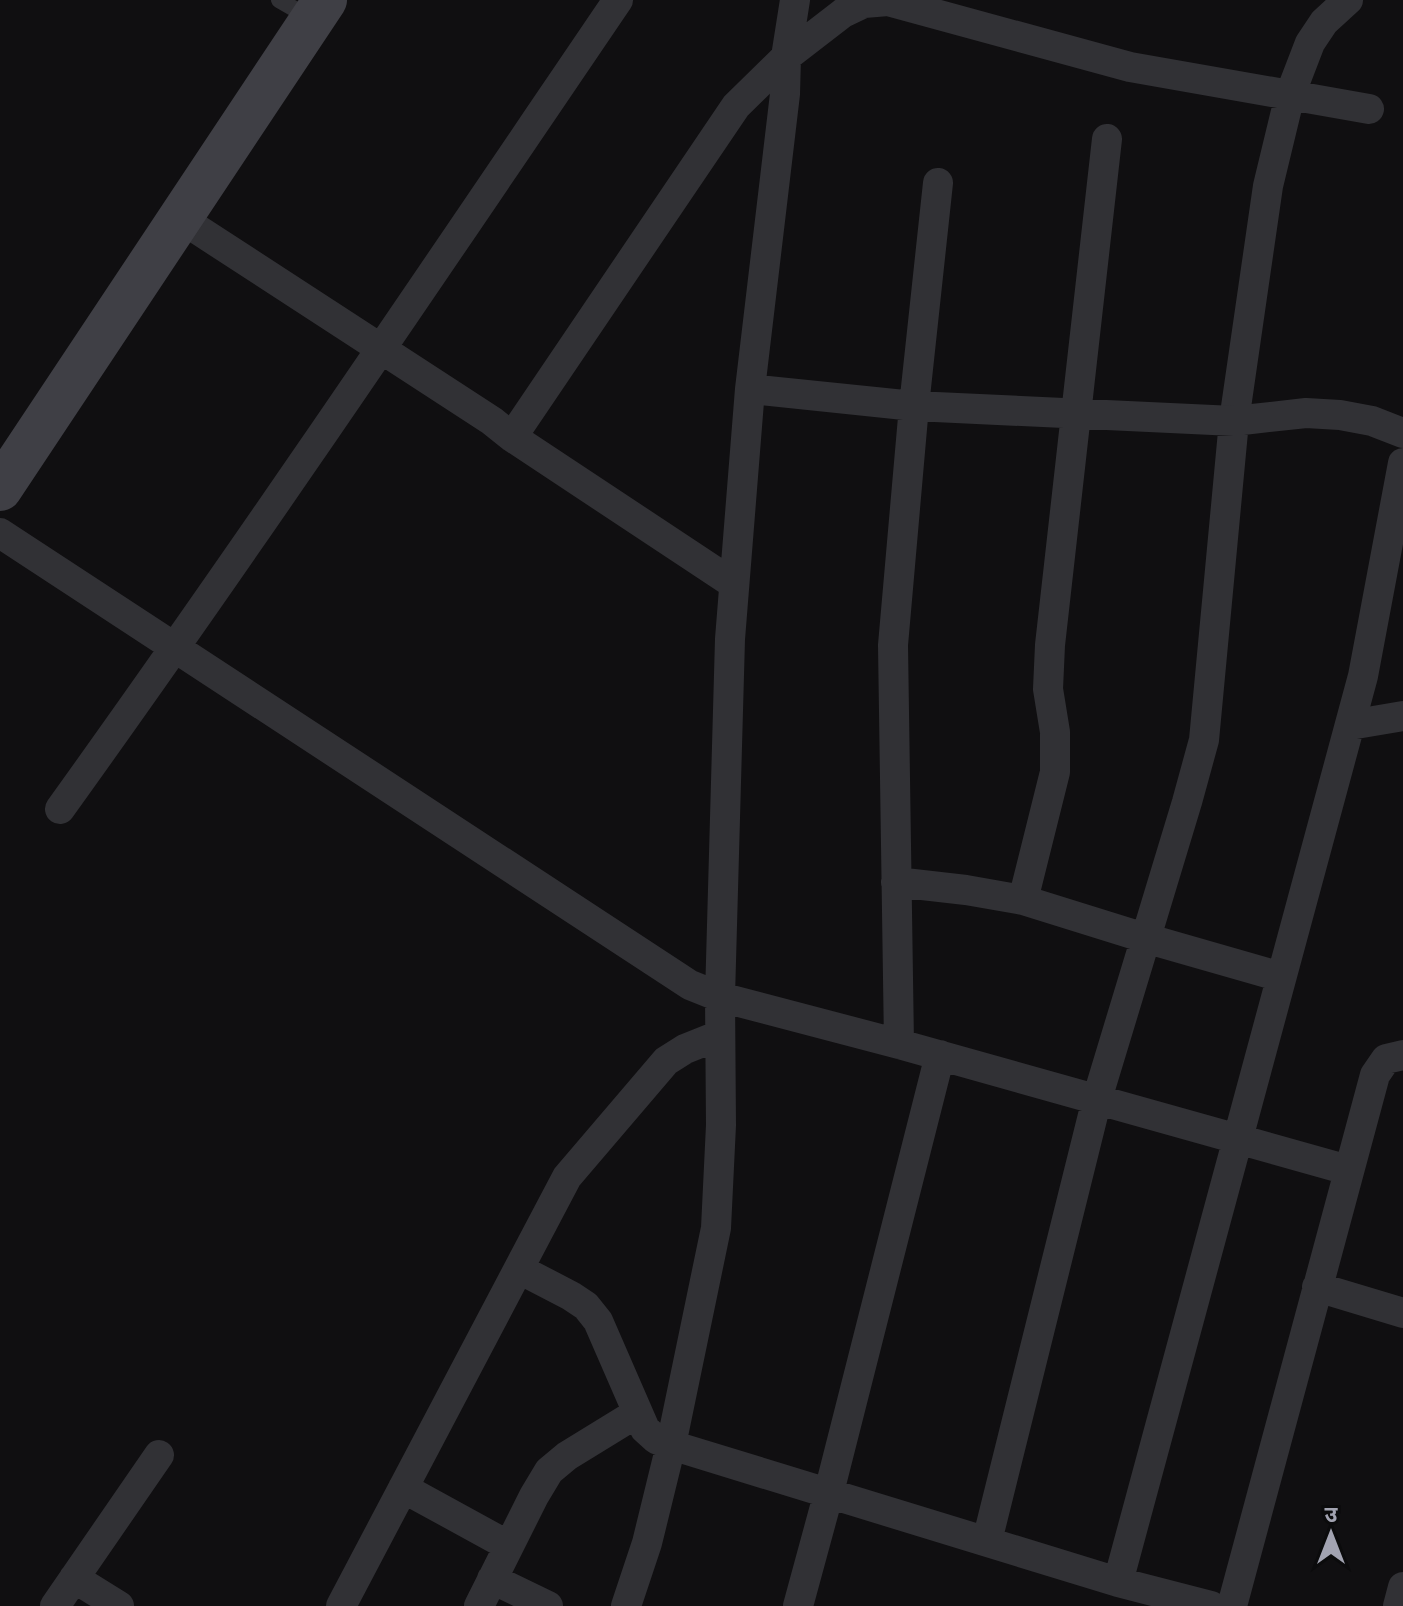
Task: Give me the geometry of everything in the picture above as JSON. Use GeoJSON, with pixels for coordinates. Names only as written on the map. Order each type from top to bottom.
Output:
{"type":"FeatureCollection","features":[{"type":"Feature","properties":{"kind":"main road"},"geometry":{"type":"LineString","coordinates":[[0,489],[180,218],[305,6]]}},
{"type":"Feature","properties":{"kind":"street"},"geometry":{"type":"LineString","coordinates":[[60,809],[381,350],[618,0]]}},
{"type":"Feature","properties":{"kind":"street"},"geometry":{"type":"LineString","coordinates":[[626,1606],[647,1543],[671,1445],[716,1228],[721,1125],[720,997],[730,639],[750,389],[795,0]]}},
{"type":"Feature","properties":{"kind":"street"},"geometry":{"type":"LineString","coordinates":[[987,1541],[1097,1099],[1204,740],[1234,421],[1268,186],[1290,95],[1310,43],[1324,22],[1348,0]]}},
{"type":"Feature","properties":{"kind":"street"},"geometry":{"type":"LineString","coordinates":[[512,437],[736,106],[786,57],[843,13],[864,3],[888,1],[1130,67],[1369,109]]}},
{"type":"Feature","properties":{"kind":"street"},"geometry":{"type":"LineString","coordinates":[[1023,900],[1055,772],[1055,732],[1048,689],[1050,645],[1107,139]]}},
{"type":"Feature","properties":{"kind":"street"},"geometry":{"type":"LineString","coordinates":[[899,1044],[893,645],[938,183]]}},
{"type":"Feature","properties":{"kind":"street"},"geometry":{"type":"LineString","coordinates":[[180,218],[492,421],[734,584]]}},
{"type":"Feature","properties":{"kind":"street"},"geometry":{"type":"LineString","coordinates":[[750,389],[914,406],[1075,414],[1234,421],[1306,413],[1340,415],[1372,421],[1403,433]]}},
{"type":"Feature","properties":{"kind":"street"},"geometry":{"type":"LineString","coordinates":[[1118,1582],[1363,676],[1403,463]]}},
{"type":"Feature","properties":{"kind":"street"},"geometry":{"type":"LineString","coordinates":[[0,533],[690,985],[720,997],[940,1055],[1348,1170]]}},
{"type":"Feature","properties":{"kind":"street"},"geometry":{"type":"LineString","coordinates":[[1350,725],[1403,716]]}},
{"type":"Feature","properties":{"kind":"street"},"geometry":{"type":"LineString","coordinates":[[896,882],[1023,900],[1281,977]]}},
{"type":"Feature","properties":{"kind":"street"},"geometry":{"type":"LineString","coordinates":[[341,1606],[567,1177],[666,1061],[685,1049],[720,1035]]}},
{"type":"Feature","properties":{"kind":"street"},"geometry":{"type":"LineString","coordinates":[[798,1606],[940,1055]]}},
{"type":"Feature","properties":{"kind":"street"},"geometry":{"type":"LineString","coordinates":[[1232,1606],[1375,1075],[1386,1059],[1403,1055]]}},
{"type":"Feature","properties":{"kind":"street"},"geometry":{"type":"LineString","coordinates":[[519,1269],[586,1306],[598,1321],[645,1429],[656,1439],[1118,1582],[1211,1606]]}},
{"type":"Feature","properties":{"kind":"street"},"geometry":{"type":"LineString","coordinates":[[1317,1287],[1403,1313]]}},
{"type":"Feature","properties":{"kind":"street"},"geometry":{"type":"LineString","coordinates":[[548,1606],[486,1593],[549,1471],[567,1456],[637,1413]]}},
{"type":"Feature","properties":{"kind":"street"},"geometry":{"type":"LineString","coordinates":[[55,1606],[159,1455]]}},
{"type":"Feature","properties":{"kind":"street"},"geometry":{"type":"LineString","coordinates":[[403,1488],[509,1546]]}},
{"type":"Feature","properties":{"kind":"street"},"geometry":{"type":"LineString","coordinates":[[74,1578],[119,1606]]}},
{"type":"Feature","properties":{"kind":"street"},"geometry":{"type":"LineString","coordinates":[[1398,1606],[1403,1587]]}}]}
